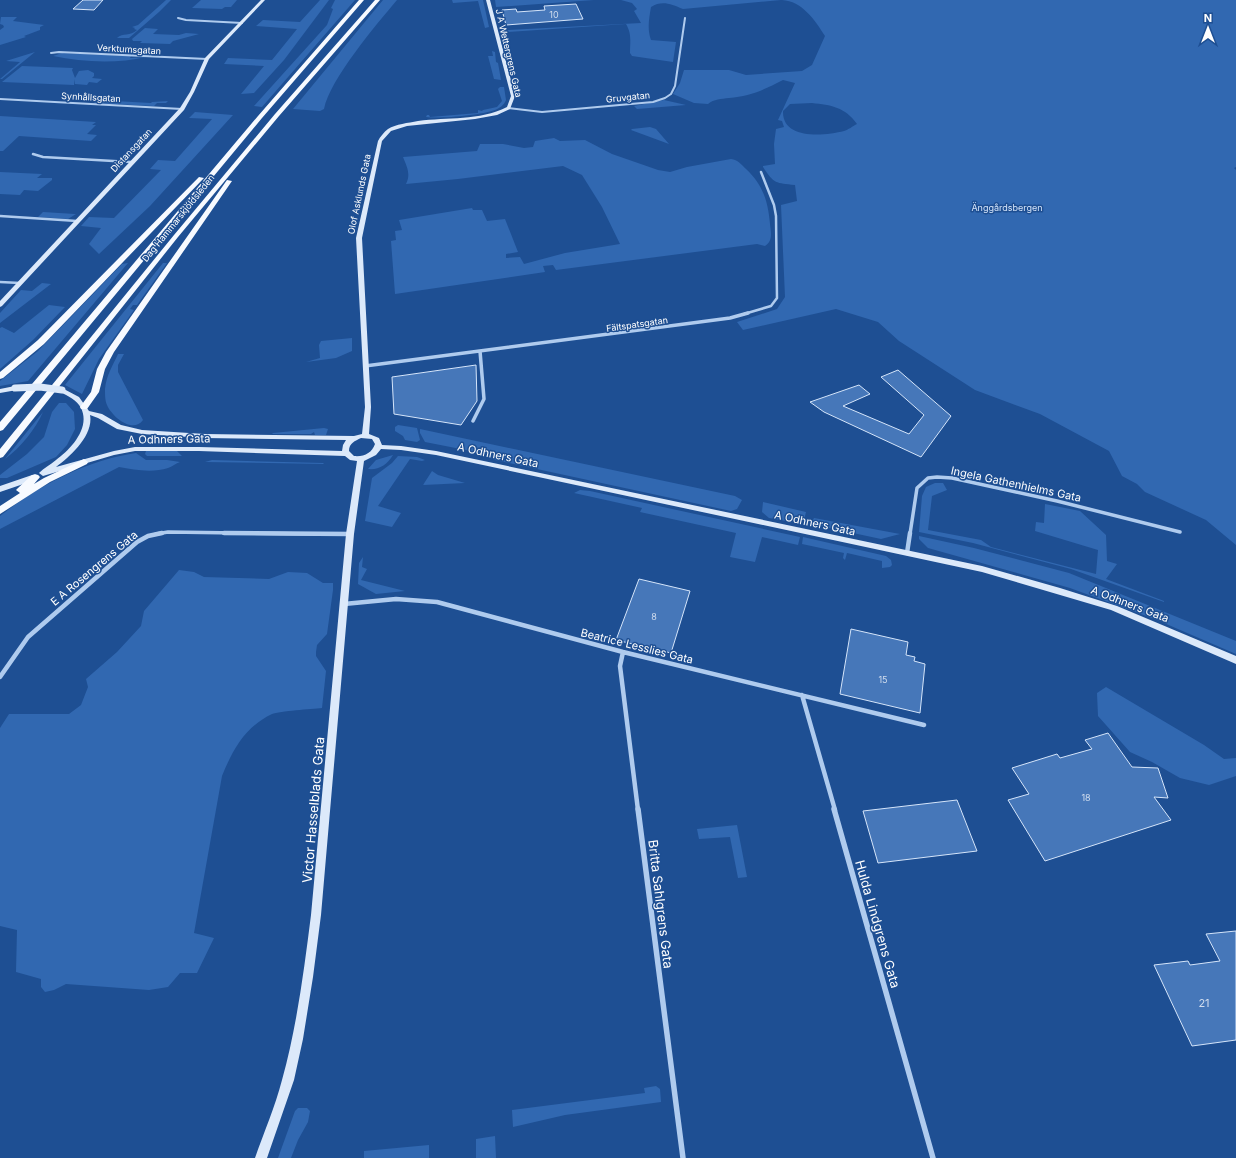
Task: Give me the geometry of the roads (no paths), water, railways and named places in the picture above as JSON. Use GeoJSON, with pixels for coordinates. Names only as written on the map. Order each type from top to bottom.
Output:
{"type":"FeatureCollection","features":[{"type":"Feature","properties":{"kind":"main road","name":"Dag Hammarskjöldsleden"},"geometry":{"type":"LineString","coordinates":[[0,428],[260,117],[362,0]]}},
{"type":"Feature","properties":{"kind":"main road","name":"Dag Hammarskjöldsleden"},"geometry":{"type":"LineString","coordinates":[[0,455],[176,236],[277,115],[378,0]]}},
{"type":"Feature","properties":{"kind":"main road"},"geometry":{"type":"LineString","coordinates":[[85,410],[95,392],[101,369],[110,352],[277,115]]}},
{"type":"Feature","properties":{"kind":"main road"},"geometry":{"type":"LineString","coordinates":[[0,376],[41,342],[260,117]]}},
{"type":"Feature","properties":{"kind":"main road"},"geometry":{"type":"LineString","coordinates":[[0,511],[47,480],[84,462]]}},
{"type":"Feature","properties":{"kind":"main road"},"geometry":{"type":"LineString","coordinates":[[0,506],[39,475]]}},
{"type":"Feature","properties":{"kind":"street","name":"Distansgatan"},"geometry":{"type":"LineString","coordinates":[[0,305],[131,162],[182,109],[192,92],[207,59],[263,0]]}},
{"type":"Feature","properties":{"kind":"street","name":"J A Wettergrens Gata"},"geometry":{"type":"LineString","coordinates":[[488,0],[513,96],[513,101],[508,108]]}},
{"type":"Feature","properties":{"kind":"street"},"geometry":{"type":"LineString","coordinates":[[178,18],[186,20],[242,23]]}},
{"type":"Feature","properties":{"kind":"street","name":"Gruvgatan"},"geometry":{"type":"LineString","coordinates":[[508,108],[528,111],[559,111],[641,103],[666,98],[671,94],[676,86],[685,18]]}},
{"type":"Feature","properties":{"kind":"street","name":"Verktumsgatan"},"geometry":{"type":"LineString","coordinates":[[51,53],[59,52],[207,59]]}},
{"type":"Feature","properties":{"kind":"street","name":"Synhållsgatan"},"geometry":{"type":"LineString","coordinates":[[0,99],[182,109]]}},
{"type":"Feature","properties":{"kind":"street","name":"Olof Asklunds Gata"},"geometry":{"type":"LineString","coordinates":[[365,436],[368,416],[359,238],[381,138],[387,132],[401,126],[421,122],[489,116],[508,108]]}},
{"type":"Feature","properties":{"kind":"street"},"geometry":{"type":"LineString","coordinates":[[33,154],[43,157],[131,162]]}},
{"type":"Feature","properties":{"kind":"street","name":"Fältspatsgatan"},"geometry":{"type":"LineString","coordinates":[[365,366],[730,318],[771,306],[777,298],[776,216],[774,205],[761,172]]}},
{"type":"Feature","properties":{"kind":"street"},"geometry":{"type":"LineString","coordinates":[[0,216],[77,221]]}},
{"type":"Feature","properties":{"kind":"street"},"geometry":{"type":"LineString","coordinates":[[0,282],[20,283]]}},
{"type":"Feature","properties":{"kind":"street"},"geometry":{"type":"LineString","coordinates":[[473,421],[484,399],[480,351]]}},
{"type":"Feature","properties":{"kind":"street"},"geometry":{"type":"LineString","coordinates":[[0,391],[15,388],[40,387],[62,390],[78,399],[85,410],[86,425],[78,443],[61,461],[39,475],[0,489]]}},
{"type":"Feature","properties":{"kind":"street","name":"A Odhners Gata"},"geometry":{"type":"LineString","coordinates":[[85,410],[100,416],[119,427],[142,432],[205,436],[354,438],[365,436]]}},
{"type":"Feature","properties":{"kind":"street"},"geometry":{"type":"LineString","coordinates":[[361,459],[372,455],[379,447],[376,439],[365,436]]}},
{"type":"Feature","properties":{"kind":"street"},"geometry":{"type":"LineString","coordinates":[[346,454],[345,450],[347,444],[354,438]]}},
{"type":"Feature","properties":{"kind":"street","name":"A Odhners Gata"},"geometry":{"type":"LineString","coordinates":[[379,447],[401,448],[436,453],[982,570],[1060,591],[1114,608],[1236,660]]}},
{"type":"Feature","properties":{"kind":"street","name":"A Odhners Gata"},"geometry":{"type":"LineString","coordinates":[[39,475],[125,450],[150,448],[346,454],[352,458],[361,459]]}},
{"type":"Feature","properties":{"kind":"street","name":"Victor Hasselblads Gata"},"geometry":{"type":"LineString","coordinates":[[261,1158],[288,1081],[309,975],[316,915],[350,534],[361,459]]}},
{"type":"Feature","properties":{"kind":"street","name":"Ingela Gathenhielms Gata"},"geometry":{"type":"LineString","coordinates":[[906,553],[917,488],[921,481],[927,477],[936,476],[952,478],[1057,501],[1180,532]]}},
{"type":"Feature","properties":{"kind":"street","name":"E A Rosengrens Gata"},"geometry":{"type":"LineString","coordinates":[[0,677],[28,637],[137,542],[146,536],[168,532],[350,534]]}},
{"type":"Feature","properties":{"kind":"street","name":"Beatrice Lesslies Gata"},"geometry":{"type":"LineString","coordinates":[[344,604],[396,599],[437,602],[623,652],[924,725]]}},
{"type":"Feature","properties":{"kind":"street","name":"Britta Sahlgrens Gata"},"geometry":{"type":"LineString","coordinates":[[623,652],[620,666],[683,1158]]}},
{"type":"Feature","properties":{"kind":"street","name":"Hulda Lindgrens Gata"},"geometry":{"type":"LineString","coordinates":[[802,695],[933,1158]]}},
{"type":"Feature","properties":{"kind":"park label","name":"Änggårdsbergen"},"geometry":{"type":"Point","coordinates":[1007,207]}}]}
